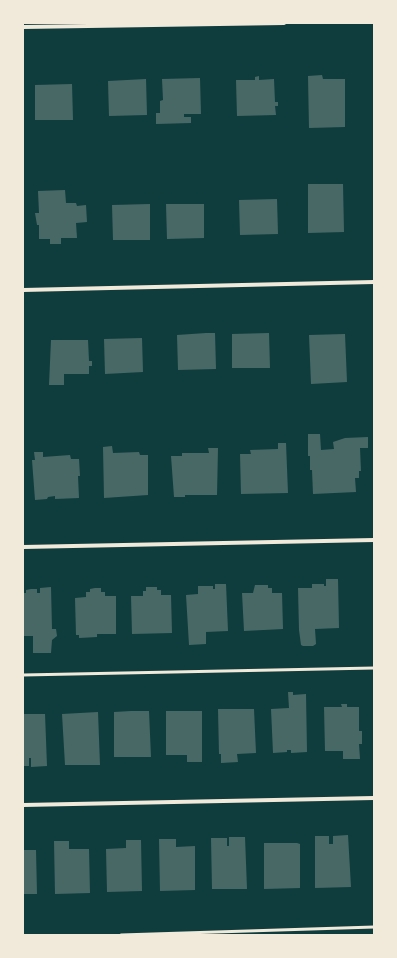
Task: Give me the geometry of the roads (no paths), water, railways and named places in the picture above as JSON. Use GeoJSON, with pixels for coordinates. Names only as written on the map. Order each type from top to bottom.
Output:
{"type":"FeatureCollection","features":[{"type":"Feature","properties":{"kind":"street"},"geometry":{"type":"LineString","coordinates":[[26,26],[284,23]]}},
{"type":"Feature","properties":{"kind":"street"},"geometry":{"type":"LineString","coordinates":[[23,290],[374,282]]}},
{"type":"Feature","properties":{"kind":"street"},"geometry":{"type":"LineString","coordinates":[[23,547],[374,540]]}},
{"type":"Feature","properties":{"kind":"street"},"geometry":{"type":"LineString","coordinates":[[23,805],[374,798]]}},
{"type":"Feature","properties":{"kind":"lane"},"geometry":{"type":"LineString","coordinates":[[23,675],[374,668]]}},
{"type":"Feature","properties":{"kind":"lane"},"geometry":{"type":"LineString","coordinates":[[120,935],[374,927]]}}]}
